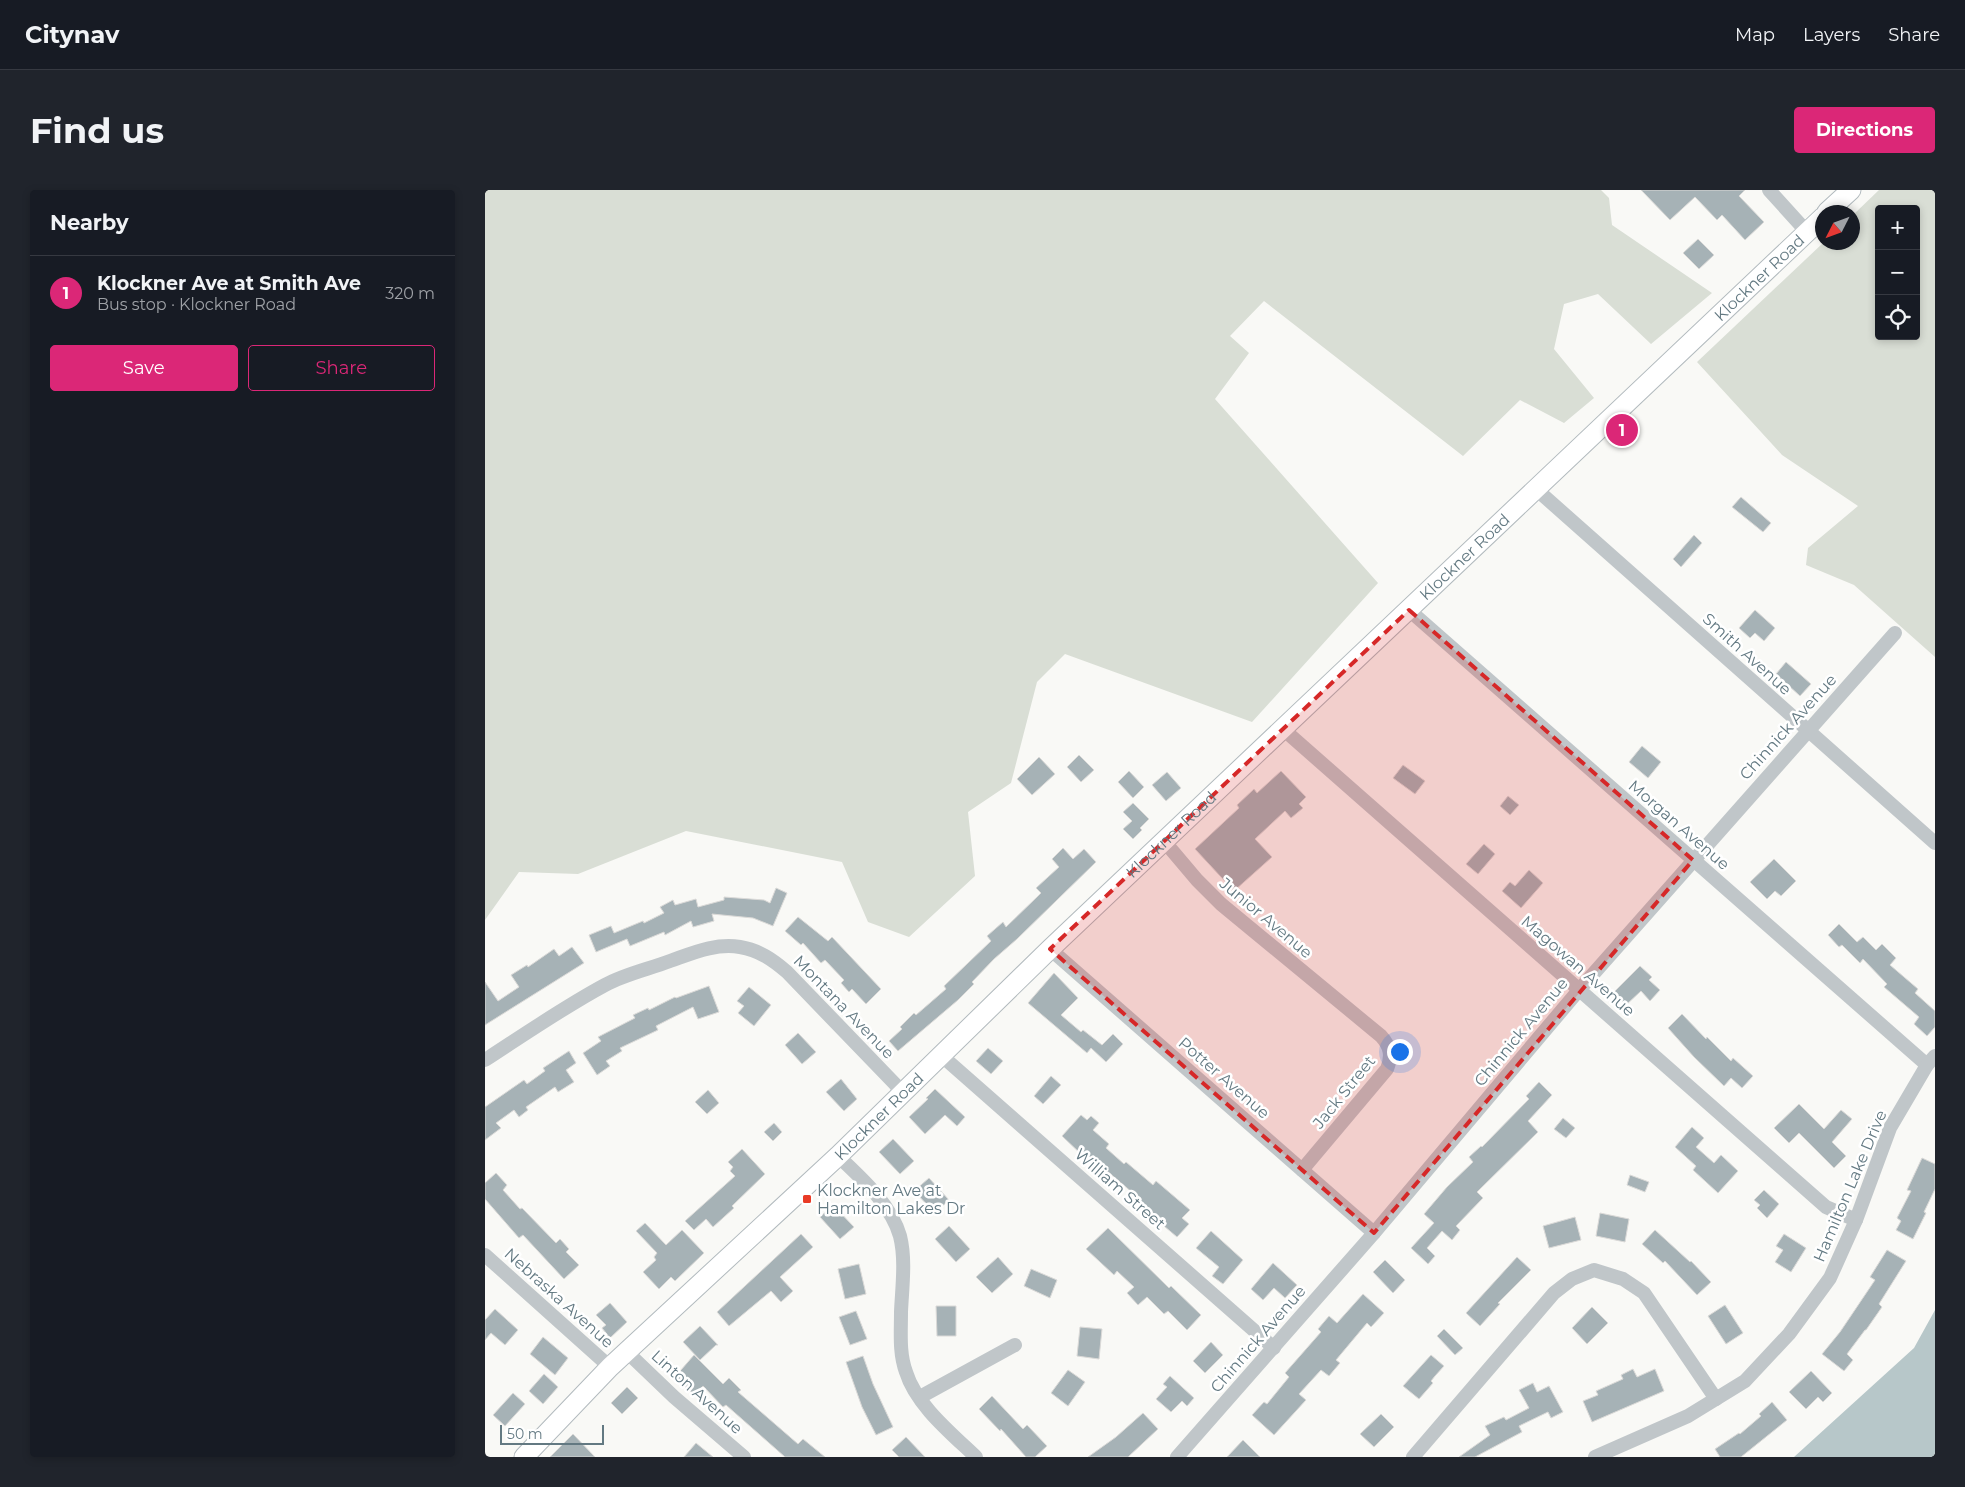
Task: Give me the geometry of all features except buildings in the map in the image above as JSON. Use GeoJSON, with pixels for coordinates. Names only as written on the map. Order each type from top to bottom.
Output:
{"type":"FeatureCollection","features":[{"type":"Feature","properties":{"kind":"main road"},"geometry":{"type":"LineString","coordinates":[[1835,205],[1851,190]]}},
{"type":"Feature","properties":{"kind":"main road","name":"Klockner Road"},"geometry":{"type":"LineString","coordinates":[[524,1457],[611,1367],[838,1156],[1050,949],[1815,224]]}},
{"type":"Feature","properties":{"kind":"street"},"geometry":{"type":"LineString","coordinates":[[1769,190],[1807,232]]}},
{"type":"Feature","properties":{"kind":"street","name":"Smith Avenue"},"geometry":{"type":"LineString","coordinates":[[1537,489],[1935,843]]}},
{"type":"Feature","properties":{"kind":"street","name":"Morgan Avenue"},"geometry":{"type":"LineString","coordinates":[[1409,610],[1693,860],[1931,1060]]}},
{"type":"Feature","properties":{"kind":"street","name":"Chinnick Avenue"},"geometry":{"type":"LineString","coordinates":[[1177,1457],[1275,1348],[1374,1233],[1579,990],[1895,633]]}},
{"type":"Feature","properties":{"kind":"street","name":"Magowan Avenue"},"geometry":{"type":"LineString","coordinates":[[1283,729],[1826,1207],[1856,1220]]}},
{"type":"Feature","properties":{"kind":"street","name":"Junior Avenue"},"geometry":{"type":"LineString","coordinates":[[1164,842],[1221,904],[1353,1013]]}},
{"type":"Feature","properties":{"kind":"street","name":"Montana Avenue"},"geometry":{"type":"LineString","coordinates":[[485,1060],[568,1006],[607,984],[705,948],[740,947],[765,956],[787,972],[902,1093]]}},
{"type":"Feature","properties":{"kind":"street","name":"Potter Avenue"},"geometry":{"type":"LineString","coordinates":[[1050,949],[1374,1233]]}},
{"type":"Feature","properties":{"kind":"street","name":"Jack Street"},"geometry":{"type":"LineString","coordinates":[[1302,1170],[1387,1069],[1391,1060],[1387,1042],[1353,1013]]}},
{"type":"Feature","properties":{"kind":"street","name":"William Street"},"geometry":{"type":"LineString","coordinates":[[942,1056],[1275,1348]]}},
{"type":"Feature","properties":{"kind":"street","name":"Hamilton Lake Drive"},"geometry":{"type":"LineString","coordinates":[[1595,1457],[1688,1416],[1745,1381],[1789,1334],[1830,1278],[1856,1220],[1890,1128],[1931,1060]]}},
{"type":"Feature","properties":{"kind":"street"},"geometry":{"type":"LineString","coordinates":[[838,1156],[886,1207],[895,1221],[900,1237],[902,1254],[901,1354],[906,1375],[919,1397],[936,1418],[976,1457]]}},
{"type":"Feature","properties":{"kind":"street","name":"Nebraska Avenue"},"geometry":{"type":"LineString","coordinates":[[487,1260],[611,1367]]}},
{"type":"Feature","properties":{"kind":"street"},"geometry":{"type":"LineString","coordinates":[[1413,1457],[1554,1293],[1572,1279],[1594,1270],[1623,1279],[1644,1293],[1716,1399]]}},
{"type":"Feature","properties":{"kind":"street"},"geometry":{"type":"LineString","coordinates":[[919,1397],[1015,1345]]}},
{"type":"Feature","properties":{"kind":"street","name":"Linton Avenue"},"geometry":{"type":"LineString","coordinates":[[627,1352],[674,1397],[745,1457]]}},
{"type":"Feature","properties":{"kind":"highlighted area"},"geometry":{"type":"Polygon","coordinates":[[[1409,610],[1693,860],[1374,1233],[1050,949],[1409,610]]]}},
{"type":"Feature","properties":{"kind":"shaded area"},"geometry":{"type":"Polygon","coordinates":[[[485,190],[1601,190],[1609,198],[1612,225],[1712,293],[1651,344],[1598,294],[1564,304],[1554,349],[1594,398],[1564,423],[1520,400],[1463,456],[1264,301],[1230,336],[1249,353],[1215,399],[1378,583],[1252,722],[1065,654],[1037,682],[1011,783],[968,812],[975,876],[909,937],[868,922],[842,862],[686,831],[578,874],[519,872],[485,920],[485,190]]]}},
{"type":"Feature","properties":{"kind":"shaded area"},"geometry":{"type":"Polygon","coordinates":[[[1879,190],[1935,190],[1935,657],[1854,585],[1806,565],[1808,548],[1858,506],[1782,455],[1697,362],[1816,250],[1860,250],[1860,208],[1879,190]]]}},
{"type":"Feature","properties":{"kind":"shaded area"},"geometry":{"type":"Polygon","coordinates":[[[1935,1310],[1935,1457],[1794,1457],[1914,1348],[1935,1310]]]}},
{"type":"Feature","properties":{"kind":"place","name":"Klockner Ave at Smith Ave"},"geometry":{"type":"Point","coordinates":[1622,430]}},
{"type":"Feature","properties":{"kind":"place","name":"Klockner Ave at Hamilton Lakes Dr"},"geometry":{"type":"Point","coordinates":[807,1199]}}]}
